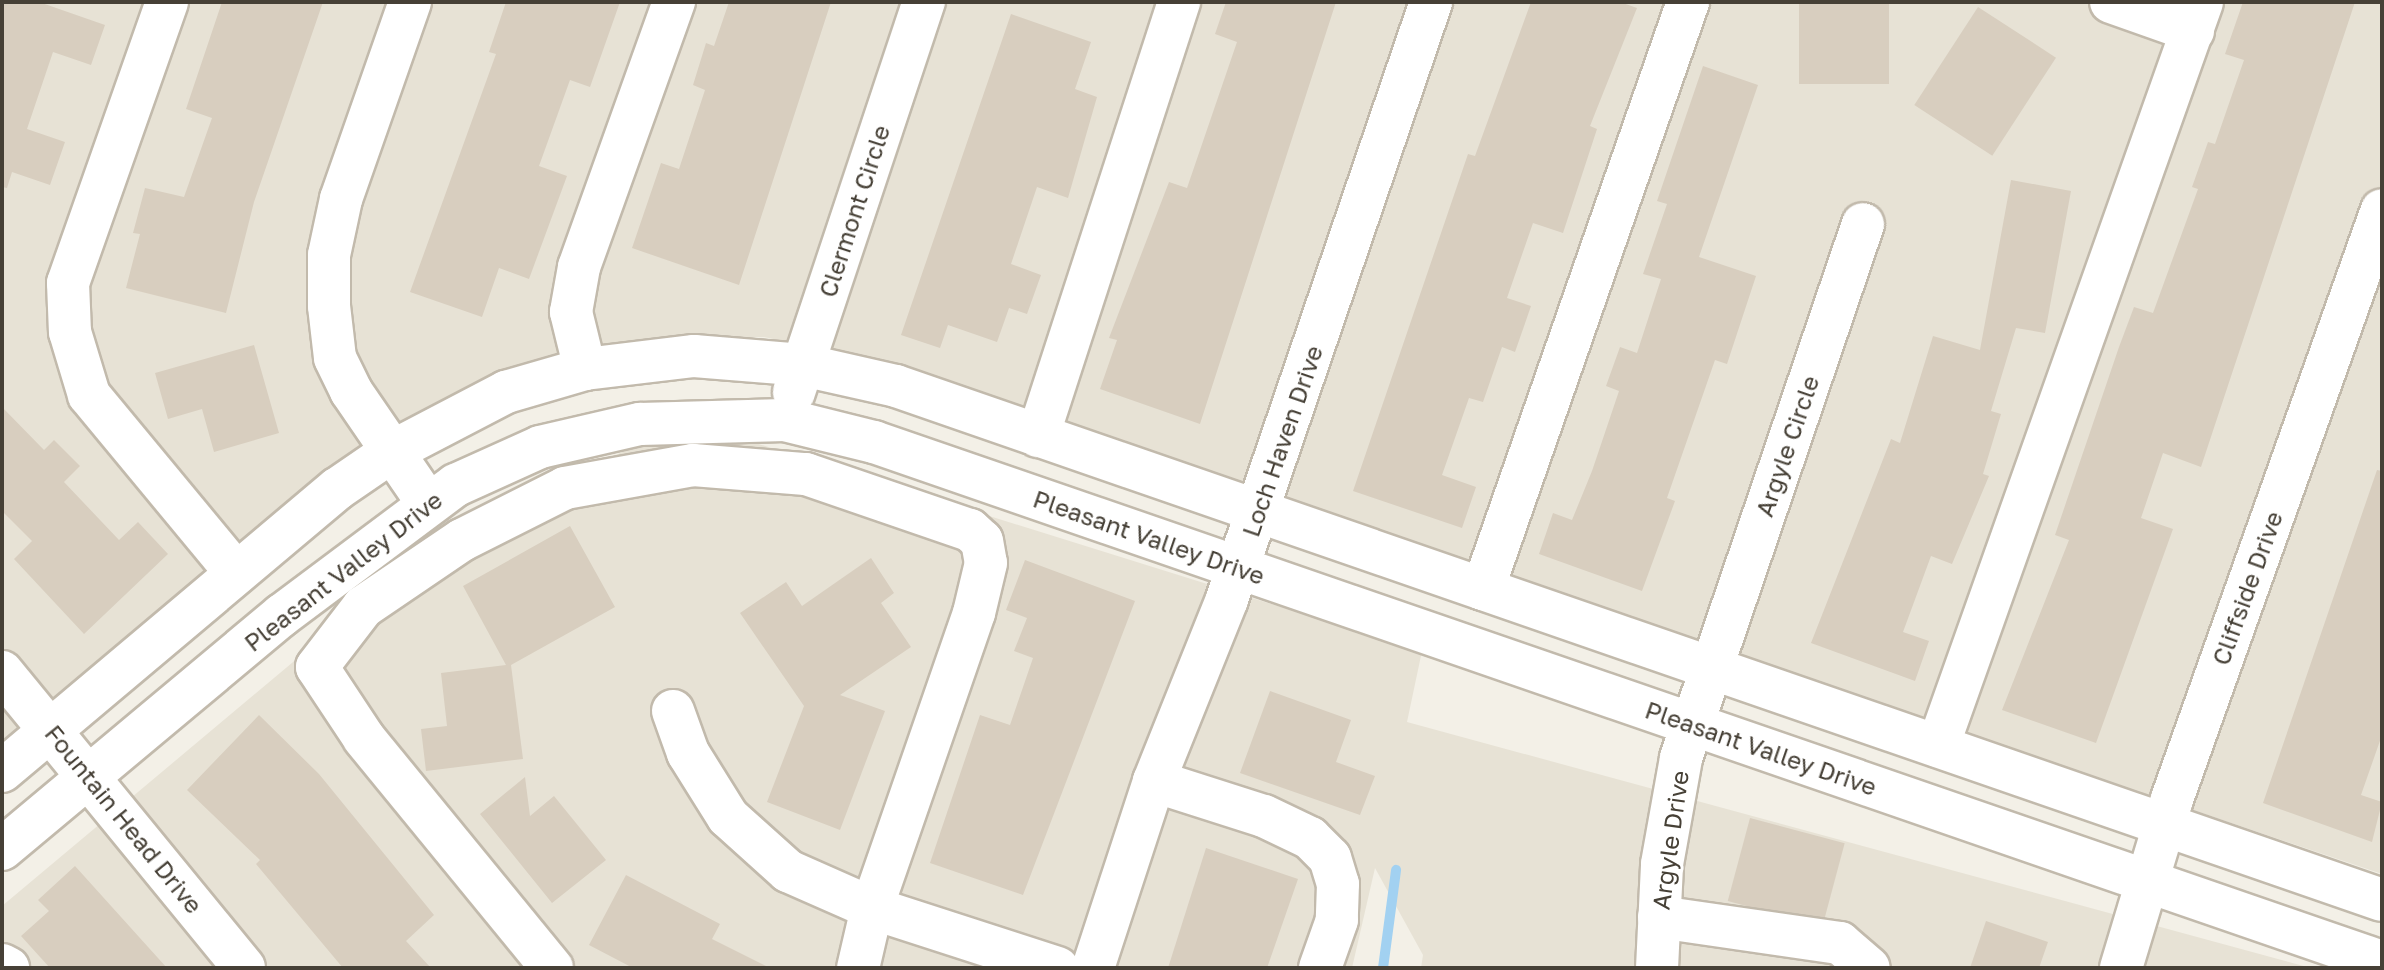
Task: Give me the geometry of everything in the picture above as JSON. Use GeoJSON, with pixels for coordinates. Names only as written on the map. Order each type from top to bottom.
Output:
{"type":"FeatureCollection","features":[{"type":"Feature","properties":{"kind":"street"},"geometry":{"type":"LineString","coordinates":[[167,2],[68,283],[70,332],[89,395],[236,573]]}},
{"type":"Feature","properties":{"kind":"street"},"geometry":{"type":"LineString","coordinates":[[410,2],[341,199],[329,255],[335,358],[391,452],[427,502]]}},
{"type":"Feature","properties":{"kind":"street"},"geometry":{"type":"LineString","coordinates":[[585,369],[571,312],[579,267],[674,2]]}},
{"type":"Feature","properties":{"kind":"street","name":"Clermont Circle"},"geometry":{"type":"LineString","coordinates":[[785,420],[924,2]]}},
{"type":"Feature","properties":{"kind":"street"},"geometry":{"type":"LineString","coordinates":[[1038,436],[1179,2]]}},
{"type":"Feature","properties":{"kind":"street","name":"Loch Haven Drive"},"geometry":{"type":"LineString","coordinates":[[1093,968],[1154,781],[1258,512],[1431,2]]}},
{"type":"Feature","properties":{"kind":"street"},"geometry":{"type":"LineString","coordinates":[[1483,589],[1688,2]]}},
{"type":"Feature","properties":{"kind":"street"},"geometry":{"type":"LineString","coordinates":[[1938,746],[2198,16],[2111,2]]}},
{"type":"Feature","properties":{"kind":"street","name":"Cliffside Drive"},"geometry":{"type":"LineString","coordinates":[[2121,968],[2163,824],[2382,210]]}},
{"type":"Feature","properties":{"kind":"street","name":"Argyle Circle"},"geometry":{"type":"LineString","coordinates":[[1711,668],[1863,224]]}},
{"type":"Feature","properties":{"kind":"street"},"geometry":{"type":"LineString","coordinates":[[2,771],[236,573],[391,452],[506,392],[585,369],[694,356],[803,365],[896,386],[2382,900]]}},
{"type":"Feature","properties":{"kind":"street","name":"Pleasant Valley Drive"},"geometry":{"type":"LineString","coordinates":[[2,849],[282,615],[427,502],[540,447],[626,427],[739,418],[785,420],[874,442],[2382,962]]}},
{"type":"Feature","properties":{"kind":"street"},"geometry":{"type":"LineString","coordinates":[[552,968],[364,738],[317,667],[363,607],[462,540],[565,488],[693,465],[806,474],[970,530],[982,541],[986,563],[974,613],[872,908],[858,968]]}},
{"type":"Feature","properties":{"kind":"street","name":"Argyle Drive"},"geometry":{"type":"LineString","coordinates":[[1657,968],[1662,864],[1692,724],[1711,668]]}},
{"type":"Feature","properties":{"kind":"street","name":"Fountain Head Drive"},"geometry":{"type":"LineString","coordinates":[[2,672],[91,775],[244,968]]}},
{"type":"Feature","properties":{"kind":"street"},"geometry":{"type":"LineString","coordinates":[[673,711],[688,753],[728,817],[788,871],[872,908],[1058,968]]}},
{"type":"Feature","properties":{"kind":"street"},"geometry":{"type":"LineString","coordinates":[[1154,781],[1264,816],[1310,838],[1330,858],[1338,884],[1337,920],[1320,968]]}},
{"type":"Feature","properties":{"kind":"street"},"geometry":{"type":"LineString","coordinates":[[1659,917],[1840,943],[1869,968]]}},
{"type":"Feature","properties":{"kind":"street"},"geometry":{"type":"LineString","coordinates":[[2,965],[8,968]]}},
{"type":"Feature","properties":{"kind":"shaded area"},"geometry":{"type":"Polygon","coordinates":[[[2,2],[2382,2],[2382,874],[851,356],[764,337],[643,339],[457,394],[2,747],[2,2]]]}},
{"type":"Feature","properties":{"kind":"shaded area"},"geometry":{"type":"Polygon","coordinates":[[[749,441],[1422,651],[1407,722],[2311,968],[1421,968],[1423,955],[1375,868],[1352,968],[2,968],[2,906],[342,621],[476,518],[636,446],[749,441]]]}},
{"type":"Feature","properties":{"kind":"building"},"geometry":{"type":"Polygon","coordinates":[[[2,2],[39,2],[105,25],[91,65],[53,52],[27,129],[65,142],[50,185],[12,172],[7,188],[2,187],[2,2]]]}},
{"type":"Feature","properties":{"kind":"building"},"geometry":{"type":"Polygon","coordinates":[[[222,2],[323,2],[254,202],[226,313],[126,288],[140,234],[133,233],[145,188],[184,197],[212,118],[186,109],[222,2]]]}},
{"type":"Feature","properties":{"kind":"building"},"geometry":{"type":"Polygon","coordinates":[[[506,2],[620,2],[590,87],[570,80],[539,166],[567,176],[529,279],[499,268],[482,317],[410,292],[496,54],[489,52],[506,2]]]}},
{"type":"Feature","properties":{"kind":"building"},"geometry":{"type":"Polygon","coordinates":[[[729,2],[831,2],[739,285],[632,248],[661,163],[679,169],[705,90],[693,85],[706,43],[714,46],[729,2]]]}},
{"type":"Feature","properties":{"kind":"building"},"geometry":{"type":"Polygon","coordinates":[[[1226,2],[1336,2],[1200,424],[1100,389],[1117,340],[1109,338],[1169,182],[1187,188],[1237,42],[1215,34],[1226,2]]]}},
{"type":"Feature","properties":{"kind":"building"},"geometry":{"type":"Polygon","coordinates":[[[1531,2],[1620,2],[1637,8],[1590,126],[1597,129],[1563,233],[1533,223],[1507,298],[1531,306],[1515,352],[1502,347],[1483,402],[1469,398],[1442,475],[1476,487],[1462,528],[1353,491],[1468,154],[1475,156],[1531,2]]]}},
{"type":"Feature","properties":{"kind":"building"},"geometry":{"type":"Polygon","coordinates":[[[1799,2],[1889,2],[1889,84],[1799,84],[1799,2]]]}},
{"type":"Feature","properties":{"kind":"building"},"geometry":{"type":"Polygon","coordinates":[[[2243,2],[2355,2],[2201,467],[2163,453],[2141,518],[2173,529],[2096,743],[2002,710],[2069,540],[2055,535],[2119,347],[2134,307],[2153,313],[2198,189],[2192,187],[2208,142],[2215,144],[2244,60],[2225,54],[2243,2]]]}},
{"type":"Feature","properties":{"kind":"building"},"geometry":{"type":"Polygon","coordinates":[[[1978,7],[2056,58],[1992,156],[1914,105],[1978,7]]]}},
{"type":"Feature","properties":{"kind":"building"},"geometry":{"type":"Polygon","coordinates":[[[1011,14],[1091,42],[1075,89],[1097,97],[1068,198],[1037,187],[1011,264],[1041,275],[1027,314],[1009,308],[997,342],[948,325],[940,348],[901,335],[1011,14]]]}},
{"type":"Feature","properties":{"kind":"building"},"geometry":{"type":"Polygon","coordinates":[[[1703,66],[1758,85],[1699,257],[1756,276],[1727,364],[1715,360],[1667,498],[1675,501],[1642,591],[1539,554],[1553,513],[1572,520],[1592,471],[1619,391],[1606,386],[1620,347],[1637,353],[1661,279],[1643,274],[1667,204],[1657,201],[1703,66]]]}},
{"type":"Feature","properties":{"kind":"building"},"geometry":{"type":"Polygon","coordinates":[[[2011,180],[2071,191],[2045,333],[2016,328],[1991,411],[2001,414],[1983,474],[1989,476],[1952,564],[1931,556],[1903,632],[1929,641],[1915,681],[1811,643],[1891,439],[1900,443],[1933,336],[1980,350],[2011,180]]]}},
{"type":"Feature","properties":{"kind":"building"},"geometry":{"type":"Polygon","coordinates":[[[254,345],[279,433],[214,452],[202,409],[168,419],[155,373],[254,345]]]}},
{"type":"Feature","properties":{"kind":"building"},"geometry":{"type":"Polygon","coordinates":[[[2,407],[44,450],[54,440],[80,466],[64,482],[119,540],[138,522],[168,554],[84,634],[14,559],[32,541],[2,511],[2,407]]]}},
{"type":"Feature","properties":{"kind":"building"},"geometry":{"type":"Polygon","coordinates":[[[2377,470],[2382,471],[2382,735],[2361,795],[2382,802],[2372,842],[2263,803],[2377,470]]]}},
{"type":"Feature","properties":{"kind":"building"},"geometry":{"type":"Polygon","coordinates":[[[570,526],[615,607],[511,665],[523,759],[426,771],[421,729],[447,726],[441,673],[506,665],[463,586],[570,526]]]}},
{"type":"Feature","properties":{"kind":"building"},"geometry":{"type":"Polygon","coordinates":[[[871,558],[894,593],[881,603],[911,647],[840,695],[885,711],[840,830],[767,802],[804,706],[740,613],[786,582],[802,606],[871,558]]]}},
{"type":"Feature","properties":{"kind":"building"},"geometry":{"type":"Polygon","coordinates":[[[1025,560],[1135,601],[1023,895],[930,863],[980,715],[1010,725],[1033,658],[1014,651],[1027,618],[1006,610],[1025,560]]]}},
{"type":"Feature","properties":{"kind":"building"},"geometry":{"type":"Polygon","coordinates":[[[1270,691],[1351,720],[1336,762],[1375,776],[1360,815],[1240,773],[1270,691]]]}},
{"type":"Feature","properties":{"kind":"building"},"geometry":{"type":"Polygon","coordinates":[[[259,715],[319,774],[434,915],[406,941],[431,968],[343,968],[256,864],[260,860],[187,790],[259,715]]]}},
{"type":"Feature","properties":{"kind":"building"},"geometry":{"type":"Polygon","coordinates":[[[525,777],[530,816],[554,796],[606,860],[552,903],[480,814],[525,777]]]}},
{"type":"Feature","properties":{"kind":"building"},"geometry":{"type":"Polygon","coordinates":[[[1750,818],[1845,843],[1822,926],[1728,901],[1750,818]]]}},
{"type":"Feature","properties":{"kind":"building"},"geometry":{"type":"Polygon","coordinates":[[[1206,848],[1298,879],[1267,968],[1168,968],[1206,848]]]}},
{"type":"Feature","properties":{"kind":"building"},"geometry":{"type":"Polygon","coordinates":[[[75,866],[167,968],[50,968],[21,936],[49,911],[38,900],[75,866]]]}},
{"type":"Feature","properties":{"kind":"building"},"geometry":{"type":"Polygon","coordinates":[[[626,875],[720,924],[712,939],[770,968],[633,968],[589,945],[626,875]]]}},
{"type":"Feature","properties":{"kind":"building"},"geometry":{"type":"Polygon","coordinates":[[[1986,921],[2048,942],[2039,968],[1970,968],[1986,921]]]}},
{"type":"Feature","properties":{"kind":"waterway"},"geometry":{"type":"LineString","coordinates":[[1383,968],[1396,870]]}}]}
